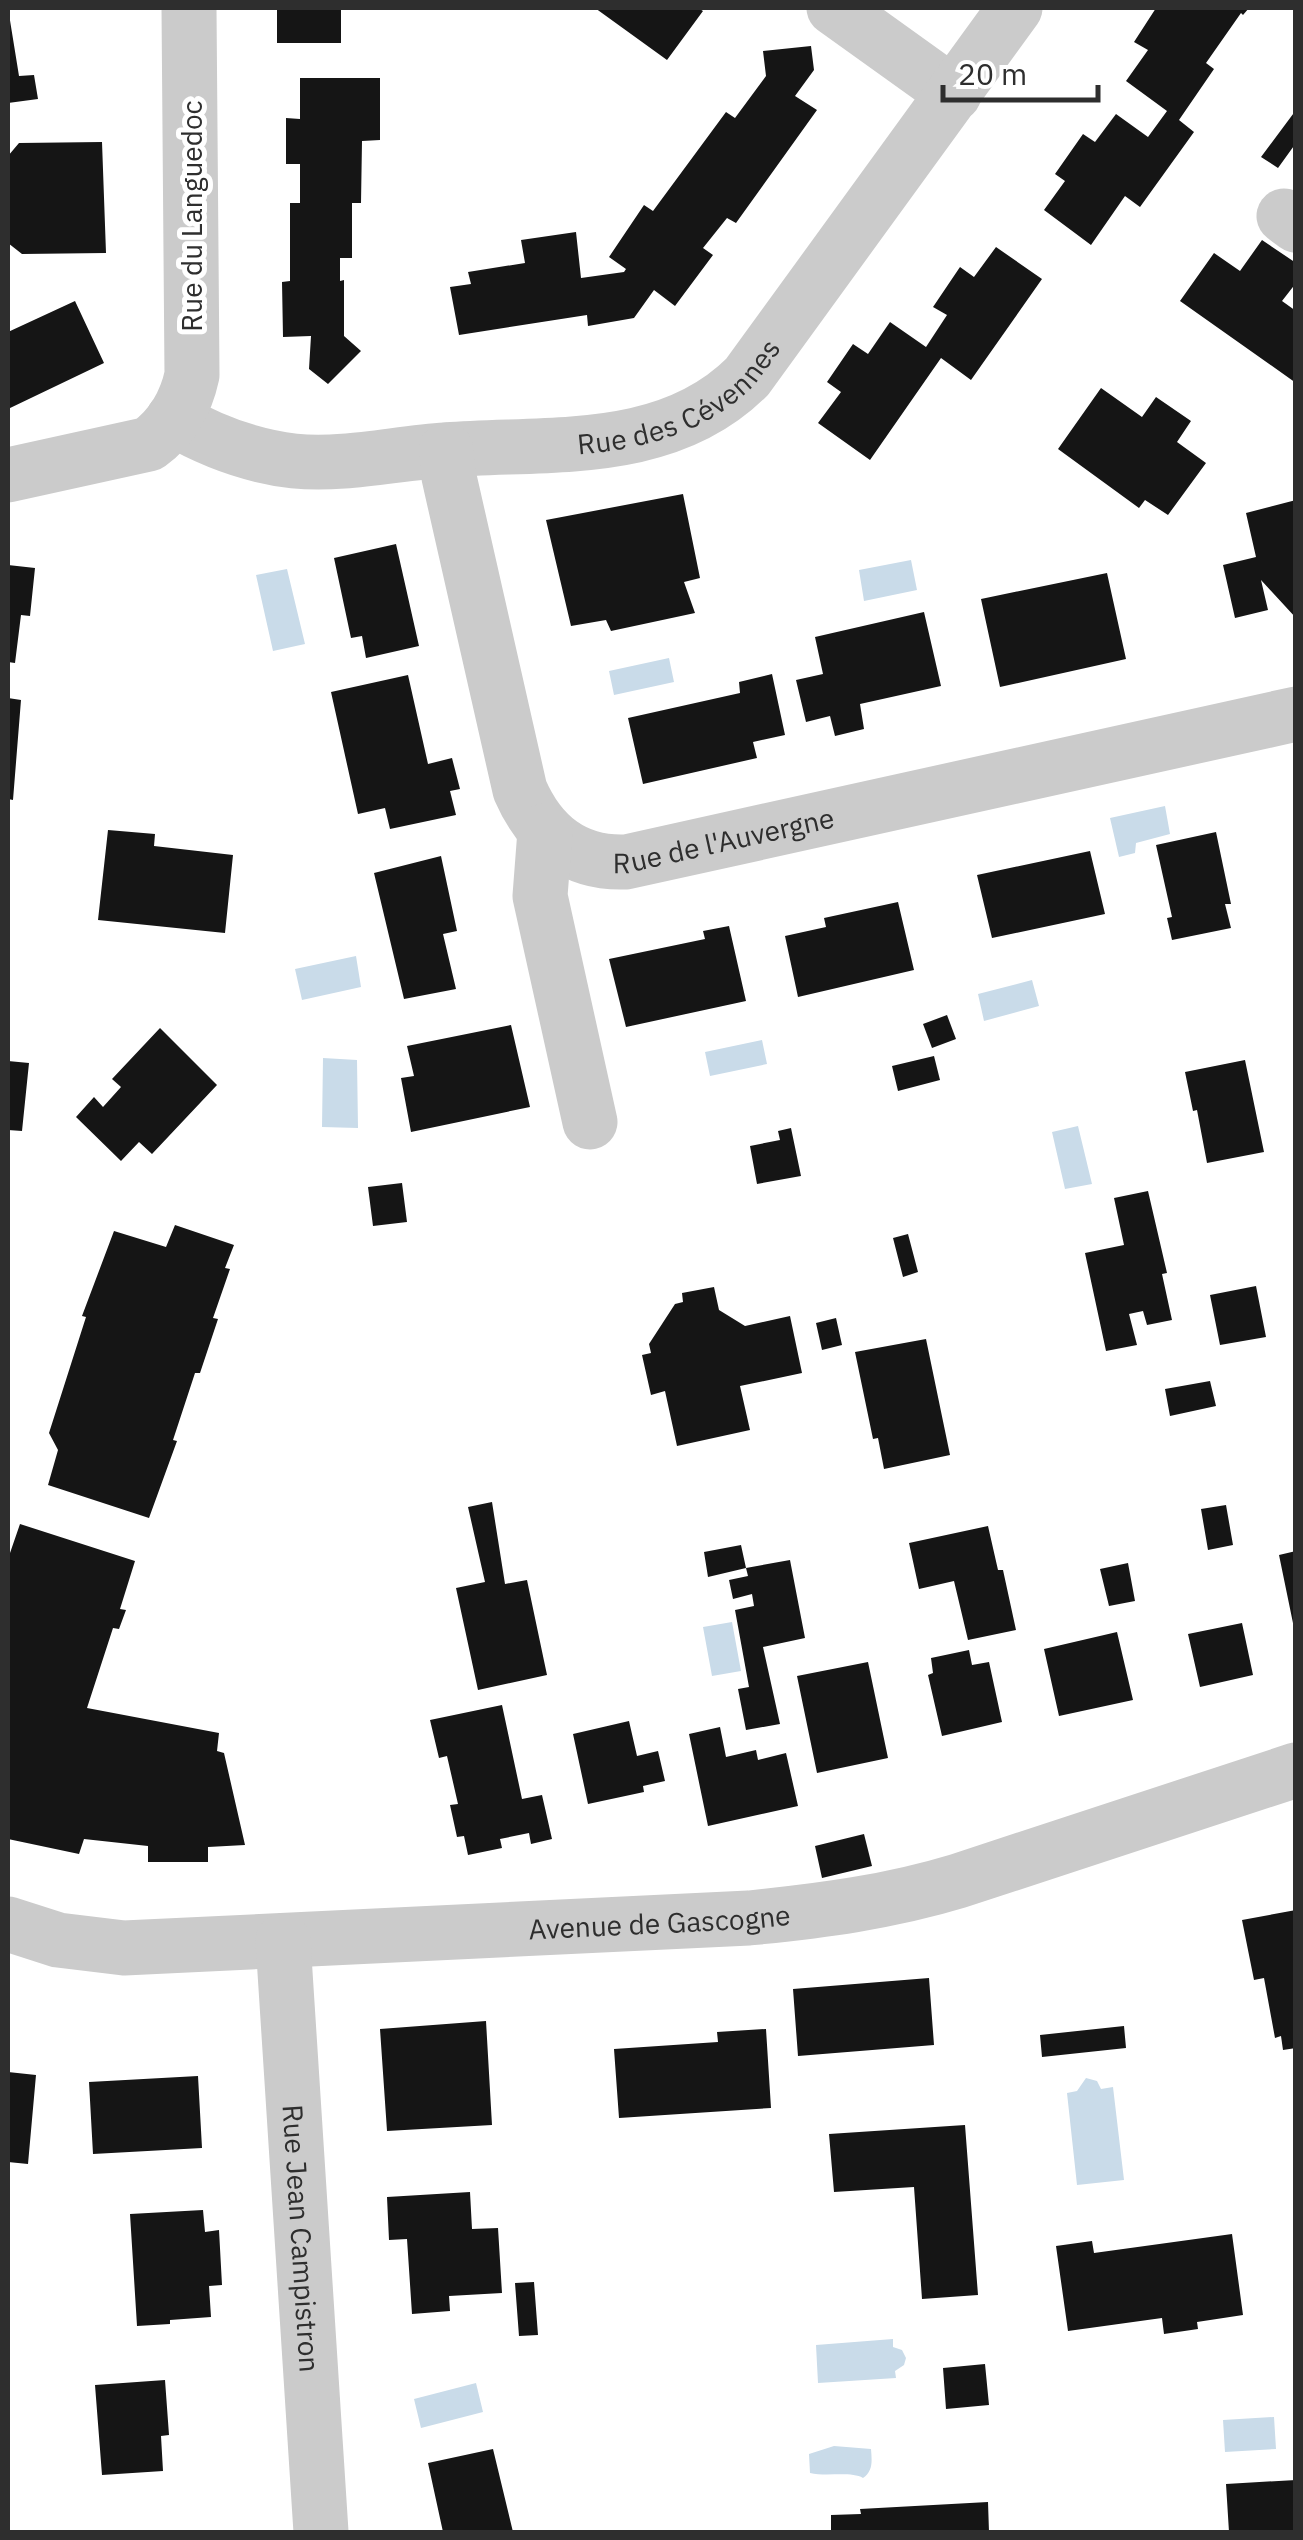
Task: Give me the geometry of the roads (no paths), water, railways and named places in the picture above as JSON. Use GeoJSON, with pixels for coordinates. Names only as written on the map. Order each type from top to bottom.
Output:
{"type":"FeatureCollection","features":[{"type":"Feature","properties":{"kind":"street","name":"Rue du Languedoc"},"geometry":{"type":"LineString","coordinates":[[173,420],[186,398],[192,375],[189,8]]}},
{"type":"Feature","properties":{"kind":"street"},"geometry":{"type":"LineString","coordinates":[[834,8],[954,94]]}},
{"type":"Feature","properties":{"kind":"street","name":"Rue des Cévennes"},"geometry":{"type":"LineString","coordinates":[[173,420],[234,448],[294,461],[326,462],[636,438],[680,424],[716,404],[747,377],[1016,8]]}},
{"type":"Feature","properties":{"kind":"street"},"geometry":{"type":"LineString","coordinates":[[8,475],[139,447],[157,438],[173,420]]}},
{"type":"Feature","properties":{"kind":"street","name":"Rue de l'Auvergne"},"geometry":{"type":"LineString","coordinates":[[446,450],[520,790],[545,832],[586,858],[626,862],[1296,714]]}},
{"type":"Feature","properties":{"kind":"street"},"geometry":{"type":"LineString","coordinates":[[545,832],[540,896],[590,1122]]}},
{"type":"Feature","properties":{"kind":"street","name":"Avenue de Gascogne"},"geometry":{"type":"LineString","coordinates":[[8,1924],[58,1940],[124,1948],[748,1918],[845,1908],[958,1881],[1296,1770]]}},
{"type":"Feature","properties":{"kind":"street","name":"Rue Jean Campistron"},"geometry":{"type":"LineString","coordinates":[[283,1941],[321,2532]]}},
{"type":"Feature","properties":{"kind":"water"},"geometry":{"type":"Polygon","coordinates":[[[911,560],[917,590],[864,601],[859,570],[911,560]]]}},
{"type":"Feature","properties":{"kind":"water"},"geometry":{"type":"Polygon","coordinates":[[[287,569],[305,644],[273,651],[256,575],[287,569]]]}},
{"type":"Feature","properties":{"kind":"water"},"geometry":{"type":"Polygon","coordinates":[[[669,658],[674,682],[614,695],[609,671],[669,658]]]}},
{"type":"Feature","properties":{"kind":"water"},"geometry":{"type":"Polygon","coordinates":[[[1165,806],[1170,834],[1136,843],[1135,853],[1119,857],[1110,818],[1165,806]]]}},
{"type":"Feature","properties":{"kind":"water"},"geometry":{"type":"Polygon","coordinates":[[[356,956],[361,987],[302,1000],[295,969],[356,956]]]}},
{"type":"Feature","properties":{"kind":"water"},"geometry":{"type":"Polygon","coordinates":[[[1032,980],[1039,1006],[984,1021],[978,994],[1032,980]]]}},
{"type":"Feature","properties":{"kind":"water"},"geometry":{"type":"Polygon","coordinates":[[[762,1040],[767,1064],[710,1076],[705,1052],[762,1040]]]}},
{"type":"Feature","properties":{"kind":"water"},"geometry":{"type":"Polygon","coordinates":[[[323,1058],[357,1060],[358,1128],[322,1127],[323,1058]]]}},
{"type":"Feature","properties":{"kind":"water"},"geometry":{"type":"Polygon","coordinates":[[[1078,1126],[1092,1184],[1065,1189],[1052,1132],[1078,1126]]]}},
{"type":"Feature","properties":{"kind":"water"},"geometry":{"type":"Polygon","coordinates":[[[732,1622],[741,1671],[712,1676],[703,1627],[732,1622]]]}},
{"type":"Feature","properties":{"kind":"water"},"geometry":{"type":"Polygon","coordinates":[[[1086,2078],[1097,2081],[1101,2089],[1113,2087],[1124,2180],[1077,2185],[1067,2093],[1077,2091],[1086,2078]]]}},
{"type":"Feature","properties":{"kind":"water"},"geometry":{"type":"Polygon","coordinates":[[[893,2339],[893,2347],[902,2350],[906,2358],[895,2371],[896,2378],[818,2383],[816,2345],[893,2339]]]}},
{"type":"Feature","properties":{"kind":"water"},"geometry":{"type":"Polygon","coordinates":[[[476,2383],[483,2412],[421,2428],[414,2399],[476,2383]]]}},
{"type":"Feature","properties":{"kind":"water"},"geometry":{"type":"Polygon","coordinates":[[[1274,2417],[1276,2449],[1225,2452],[1223,2420],[1274,2417]]]}},
{"type":"Feature","properties":{"kind":"water"},"geometry":{"type":"Polygon","coordinates":[[[834,2446],[871,2449],[869,2472],[863,2478],[810,2473],[809,2454],[834,2446]]]}}]}
